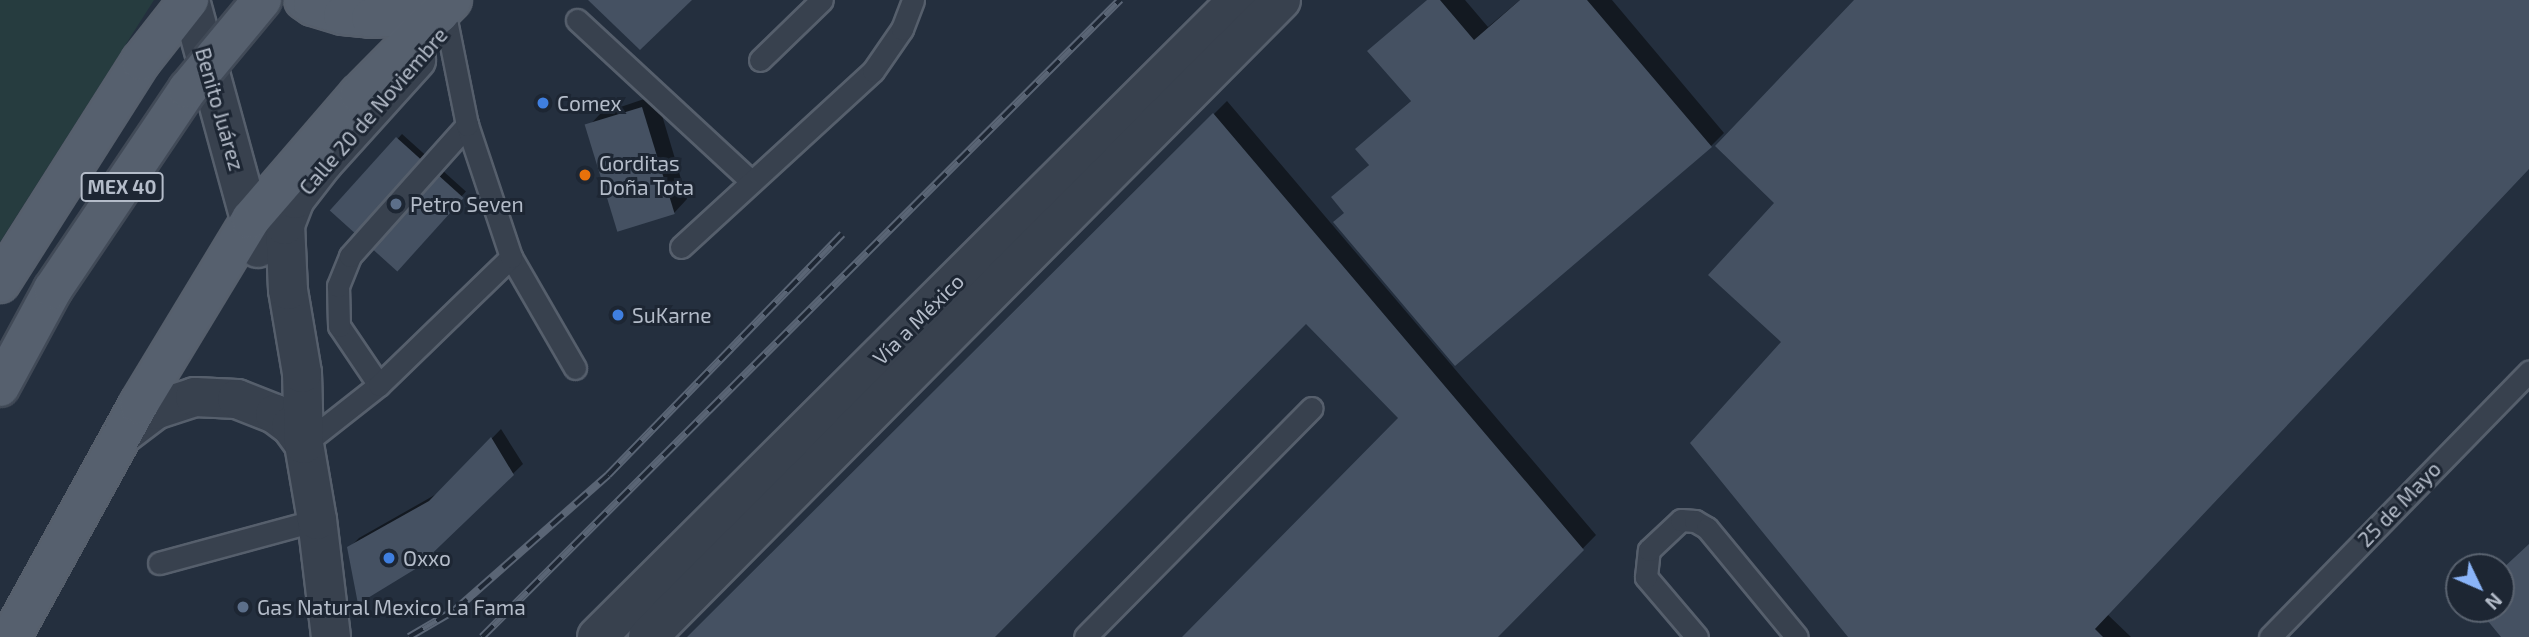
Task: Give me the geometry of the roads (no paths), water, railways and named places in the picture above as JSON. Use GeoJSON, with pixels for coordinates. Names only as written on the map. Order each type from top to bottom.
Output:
{"type":"FeatureCollection","features":[{"type":"Feature","properties":{"kind":"main road","name":"MEX 40"},"geometry":{"type":"LineString","coordinates":[[0,283],[141,61],[189,0]]}},
{"type":"Feature","properties":{"kind":"main road","name":"MEX 40"},"geometry":{"type":"LineString","coordinates":[[0,387],[53,289],[181,100],[262,0]]}},
{"type":"Feature","properties":{"kind":"main road"},"geometry":{"type":"LineString","coordinates":[[304,0],[313,6],[343,15],[371,18],[452,10]]}},
{"type":"Feature","properties":{"kind":"main road"},"geometry":{"type":"LineString","coordinates":[[11,637],[122,435],[251,219],[359,94],[452,10]]}},
{"type":"Feature","properties":{"kind":"street","name":"Benito Juárez"},"geometry":{"type":"LineString","coordinates":[[189,0],[251,219]]}},
{"type":"Feature","properties":{"kind":"street","name":"Vía a México"},"geometry":{"type":"LineString","coordinates":[[597,637],[1203,57],[1238,0]]}},
{"type":"Feature","properties":{"kind":"street"},"geometry":{"type":"LineString","coordinates":[[648,637],[1203,57],[1281,0]]}},
{"type":"Feature","properties":{"kind":"street","name":"Calle 20 de Noviembre"},"geometry":{"type":"LineString","coordinates":[[304,440],[302,373],[288,290],[285,225],[295,200],[323,163],[452,10]]}},
{"type":"Feature","properties":{"kind":"street","name":"Calle 20 de Noviembre"},"geometry":{"type":"LineString","coordinates":[[251,219],[304,440],[331,637]]}},
{"type":"Feature","properties":{"kind":"street"},"geometry":{"type":"LineString","coordinates":[[122,435],[155,410],[195,397],[237,399],[275,414],[304,440]]}},
{"type":"Feature","properties":{"kind":"lane"},"geometry":{"type":"LineString","coordinates":[[760,60],[822,0]]}},
{"type":"Feature","properties":{"kind":"lane"},"geometry":{"type":"LineString","coordinates":[[681,247],[873,71],[902,29],[913,0]]}},
{"type":"Feature","properties":{"kind":"lane"},"geometry":{"type":"LineString","coordinates":[[452,10],[467,125],[511,257],[575,368]]}},
{"type":"Feature","properties":{"kind":"lane"},"geometry":{"type":"LineString","coordinates":[[577,19],[751,181]]}},
{"type":"Feature","properties":{"kind":"lane"},"geometry":{"type":"LineString","coordinates":[[379,385],[339,326],[338,286],[350,256],[467,125]]}},
{"type":"Feature","properties":{"kind":"lane"},"geometry":{"type":"LineString","coordinates":[[304,440],[379,385],[511,257]]}},
{"type":"Feature","properties":{"kind":"lane","name":"25 de Mayo"},"geometry":{"type":"LineString","coordinates":[[2270,637],[2529,372]]}},
{"type":"Feature","properties":{"kind":"lane"},"geometry":{"type":"LineString","coordinates":[[1085,637],[1312,408]]}},
{"type":"Feature","properties":{"kind":"lane"},"geometry":{"type":"LineString","coordinates":[[159,563],[317,520]]}},
{"type":"Feature","properties":{"kind":"lane"},"geometry":{"type":"LineString","coordinates":[[1697,637],[1646,577],[1649,550],[1681,520],[1695,522],[1707,528],[1797,637]]}},
{"type":"Feature","properties":{"kind":"railway"},"geometry":{"type":"LineString","coordinates":[[482,637],[1120,0]]}},
{"type":"Feature","properties":{"kind":"railway"},"geometry":{"type":"LineString","coordinates":[[409,637],[455,610],[608,475],[842,234]]}},
{"type":"Feature","properties":{"kind":"place","name":"Comex"},"geometry":{"type":"Point","coordinates":[543,103]}},
{"type":"Feature","properties":{"kind":"place","name":"Gorditas Doña Tota"},"geometry":{"type":"Point","coordinates":[585,175]}},
{"type":"Feature","properties":{"kind":"place","name":"Petro Seven"},"geometry":{"type":"Point","coordinates":[396,204]}},
{"type":"Feature","properties":{"kind":"place","name":"SuKarne"},"geometry":{"type":"Point","coordinates":[618,315]}},
{"type":"Feature","properties":{"kind":"place","name":"Oxxo"},"geometry":{"type":"Point","coordinates":[389,558]}},
{"type":"Feature","properties":{"kind":"place","name":"Gas Natural Mexico La Fama"},"geometry":{"type":"Point","coordinates":[243,607]}}]}
